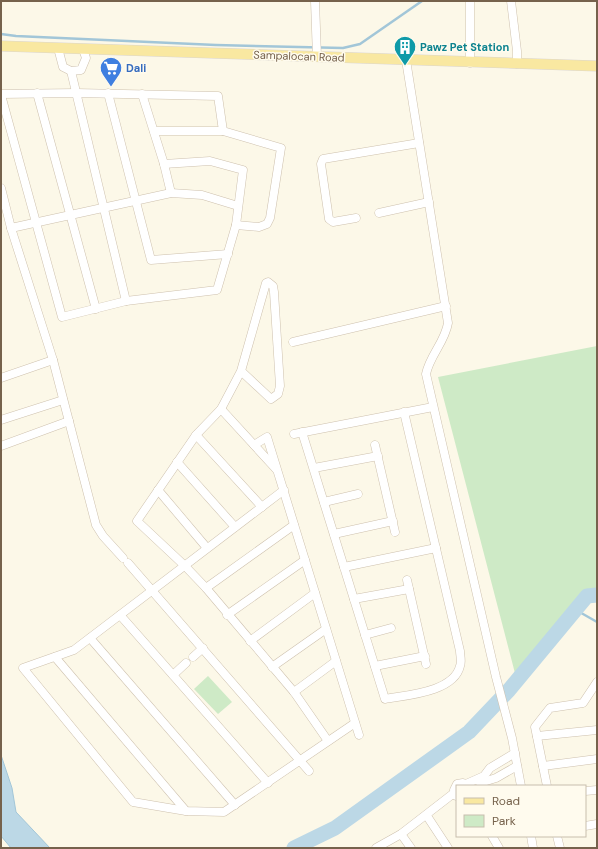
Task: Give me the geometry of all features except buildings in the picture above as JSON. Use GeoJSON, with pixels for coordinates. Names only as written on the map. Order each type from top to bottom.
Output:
{"type":"FeatureCollection","features":[{"type":"Feature","properties":{"kind":"main road","name":"Sampalocan Road"},"geometry":{"type":"LineString","coordinates":[[1,46],[470,63],[597,66]]}},
{"type":"Feature","properties":{"kind":"street"},"geometry":{"type":"LineString","coordinates":[[315,1],[316,57]]}},
{"type":"Feature","properties":{"kind":"street"},"geometry":{"type":"LineString","coordinates":[[470,1],[470,63]]}},
{"type":"Feature","properties":{"kind":"street"},"geometry":{"type":"LineString","coordinates":[[511,1],[517,51],[517,64]]}},
{"type":"Feature","properties":{"kind":"street"},"geometry":{"type":"LineString","coordinates":[[58,48],[63,67],[71,71],[81,70],[86,58],[83,48]]}},
{"type":"Feature","properties":{"kind":"street"},"geometry":{"type":"LineString","coordinates":[[406,60],[448,323],[446,334],[428,363],[426,374],[496,677],[512,738],[521,785]]}},
{"type":"Feature","properties":{"kind":"street"},"geometry":{"type":"LineString","coordinates":[[71,71],[126,301]]}},
{"type":"Feature","properties":{"kind":"street"},"geometry":{"type":"LineString","coordinates":[[37,93],[96,309]]}},
{"type":"Feature","properties":{"kind":"street"},"geometry":{"type":"LineString","coordinates":[[108,93],[151,260],[228,254]]}},
{"type":"Feature","properties":{"kind":"street"},"geometry":{"type":"LineString","coordinates":[[164,164],[210,161],[243,170],[236,225],[217,290],[126,301],[62,317],[1,94],[108,93],[218,96],[222,131]]}},
{"type":"Feature","properties":{"kind":"street"},"geometry":{"type":"LineString","coordinates":[[142,94],[164,164],[171,193]]}},
{"type":"Feature","properties":{"kind":"street"},"geometry":{"type":"LineString","coordinates":[[154,131],[222,131],[281,148],[270,218],[267,224],[259,227],[236,225]]}},
{"type":"Feature","properties":{"kind":"street"},"geometry":{"type":"LineString","coordinates":[[356,218],[333,222],[329,219],[321,164],[323,159],[419,143]]}},
{"type":"Feature","properties":{"kind":"street"},"geometry":{"type":"LineString","coordinates":[[1,188],[11,228],[53,360],[96,525],[102,536],[153,590],[309,771]]}},
{"type":"Feature","properties":{"kind":"street"},"geometry":{"type":"LineString","coordinates":[[11,228],[171,193],[202,195],[238,206]]}},
{"type":"Feature","properties":{"kind":"street"},"geometry":{"type":"LineString","coordinates":[[380,213],[429,202]]}},
{"type":"Feature","properties":{"kind":"street"},"geometry":{"type":"LineString","coordinates":[[241,371],[264,394],[271,398],[278,394],[280,386],[274,292],[273,286],[268,282],[266,283],[241,371],[220,409],[196,435],[137,521],[206,588],[227,615],[294,692],[328,741]]}},
{"type":"Feature","properties":{"kind":"street"},"geometry":{"type":"LineString","coordinates":[[293,342],[446,306]]}},
{"type":"Feature","properties":{"kind":"street"},"geometry":{"type":"LineString","coordinates":[[1,378],[53,360]]}},
{"type":"Feature","properties":{"kind":"street"},"geometry":{"type":"LineString","coordinates":[[1,420],[63,400]]}},
{"type":"Feature","properties":{"kind":"street"},"geometry":{"type":"LineString","coordinates":[[404,412],[460,651],[460,666],[456,676],[448,684],[431,690],[385,699],[314,468],[298,433],[404,412],[433,407]]}},
{"type":"Feature","properties":{"kind":"street"},"geometry":{"type":"LineString","coordinates":[[220,409],[278,471]]}},
{"type":"Feature","properties":{"kind":"street"},"geometry":{"type":"LineString","coordinates":[[1,446],[69,421]]}},
{"type":"Feature","properties":{"kind":"street"},"geometry":{"type":"LineString","coordinates":[[196,435],[262,507]]}},
{"type":"Feature","properties":{"kind":"street"},"geometry":{"type":"LineString","coordinates":[[254,445],[267,438],[359,735]]}},
{"type":"Feature","properties":{"kind":"street"},"geometry":{"type":"LineString","coordinates":[[375,445],[395,532]]}},
{"type":"Feature","properties":{"kind":"street"},"geometry":{"type":"LineString","coordinates":[[314,468],[378,456]]}},
{"type":"Feature","properties":{"kind":"street"},"geometry":{"type":"LineString","coordinates":[[177,462],[235,527]]}},
{"type":"Feature","properties":{"kind":"street"},"geometry":{"type":"LineString","coordinates":[[158,490],[208,548]]}},
{"type":"Feature","properties":{"kind":"street"},"geometry":{"type":"LineString","coordinates":[[284,490],[74,650],[23,668],[133,802],[186,811],[224,812],[355,723]]}},
{"type":"Feature","properties":{"kind":"street"},"geometry":{"type":"LineString","coordinates":[[324,502],[358,494]]}},
{"type":"Feature","properties":{"kind":"street"},"geometry":{"type":"LineString","coordinates":[[334,534],[393,521]]}},
{"type":"Feature","properties":{"kind":"street"},"geometry":{"type":"LineString","coordinates":[[206,588],[294,525]]}},
{"type":"Feature","properties":{"kind":"street"},"geometry":{"type":"LineString","coordinates":[[344,567],[436,548]]}},
{"type":"Feature","properties":{"kind":"street"},"geometry":{"type":"LineString","coordinates":[[227,615],[305,560]]}},
{"type":"Feature","properties":{"kind":"street"},"geometry":{"type":"LineString","coordinates":[[375,666],[426,660],[407,580]]}},
{"type":"Feature","properties":{"kind":"street"},"geometry":{"type":"LineString","coordinates":[[354,599],[409,589]]}},
{"type":"Feature","properties":{"kind":"street"},"geometry":{"type":"LineString","coordinates":[[250,641],[315,592]]}},
{"type":"Feature","properties":{"kind":"street"},"geometry":{"type":"LineString","coordinates":[[120,615],[268,783]]}},
{"type":"Feature","properties":{"kind":"street"},"geometry":{"type":"LineString","coordinates":[[365,635],[391,628]]}},
{"type":"Feature","properties":{"kind":"street"},"geometry":{"type":"LineString","coordinates":[[272,667],[326,629]]}},
{"type":"Feature","properties":{"kind":"street"},"geometry":{"type":"LineString","coordinates":[[90,638],[235,805]]}},
{"type":"Feature","properties":{"kind":"street"},"geometry":{"type":"LineString","coordinates":[[193,657],[203,648]]}},
{"type":"Feature","properties":{"kind":"street"},"geometry":{"type":"LineString","coordinates":[[54,657],[186,811]]}},
{"type":"Feature","properties":{"kind":"street"},"geometry":{"type":"LineString","coordinates":[[294,692],[336,662]]}},
{"type":"Feature","properties":{"kind":"street"},"geometry":{"type":"LineString","coordinates":[[173,675],[186,663]]}},
{"type":"Feature","properties":{"kind":"street"},"geometry":{"type":"LineString","coordinates":[[547,785],[535,727],[550,708],[583,703],[597,682]]}},
{"type":"Feature","properties":{"kind":"street"},"geometry":{"type":"LineString","coordinates":[[537,736],[597,730]]}},
{"type":"Feature","properties":{"kind":"street"},"geometry":{"type":"LineString","coordinates":[[457,785],[467,785],[484,776],[490,768],[515,752]]}},
{"type":"Feature","properties":{"kind":"street"},"geometry":{"type":"LineString","coordinates":[[543,766],[597,760]]}},
{"type":"Feature","properties":{"kind":"street"},"geometry":{"type":"LineString","coordinates":[[476,785],[489,779],[496,778],[518,766]]}},
{"type":"Feature","properties":{"kind":"street"},"geometry":{"type":"LineString","coordinates":[[586,791],[597,790]]}},
{"type":"Feature","properties":{"kind":"street"},"geometry":{"type":"LineString","coordinates":[[376,848],[401,834],[455,795]]}},
{"type":"Feature","properties":{"kind":"street"},"geometry":{"type":"LineString","coordinates":[[427,816],[448,848]]}},
{"type":"Feature","properties":{"kind":"street"},"geometry":{"type":"LineString","coordinates":[[586,826],[597,824]]}},
{"type":"Feature","properties":{"kind":"street"},"geometry":{"type":"LineString","coordinates":[[401,834],[411,848]]}},
{"type":"Feature","properties":{"kind":"street"},"geometry":{"type":"LineString","coordinates":[[493,837],[499,848]]}},
{"type":"Feature","properties":{"kind":"street"},"geometry":{"type":"LineString","coordinates":[[557,837],[560,848]]}},
{"type":"Feature","properties":{"kind":"green space"},"geometry":{"type":"Polygon","coordinates":[[[597,346],[597,595],[587,596],[517,681],[438,377],[597,346]]]}},
{"type":"Feature","properties":{"kind":"green space"},"geometry":{"type":"Polygon","coordinates":[[[208,676],[232,702],[218,714],[194,689],[208,676]]]}},
{"type":"Feature","properties":{"kind":"water"},"geometry":{"type":"Polygon","coordinates":[[[1,755],[12,788],[16,812],[50,848],[11,848],[1,836],[1,755]]]}},
{"type":"Feature","properties":{"kind":"waterway"},"geometry":{"type":"LineString","coordinates":[[1,34],[16,36],[216,45],[343,48],[360,44],[422,1]]}},
{"type":"Feature","properties":{"kind":"waterway"},"geometry":{"type":"LineString","coordinates":[[294,848],[335,828],[469,732],[509,690],[587,596],[597,595]]}},
{"type":"Feature","properties":{"kind":"waterway"},"geometry":{"type":"LineString","coordinates":[[576,610],[597,622]]}},
{"type":"Feature","properties":{"kind":"place","name":"Pawz Pet Station"},"geometry":{"type":"Point","coordinates":[405,66]}},
{"type":"Feature","properties":{"kind":"place","name":"Dali"},"geometry":{"type":"Point","coordinates":[111,88]}}]}
